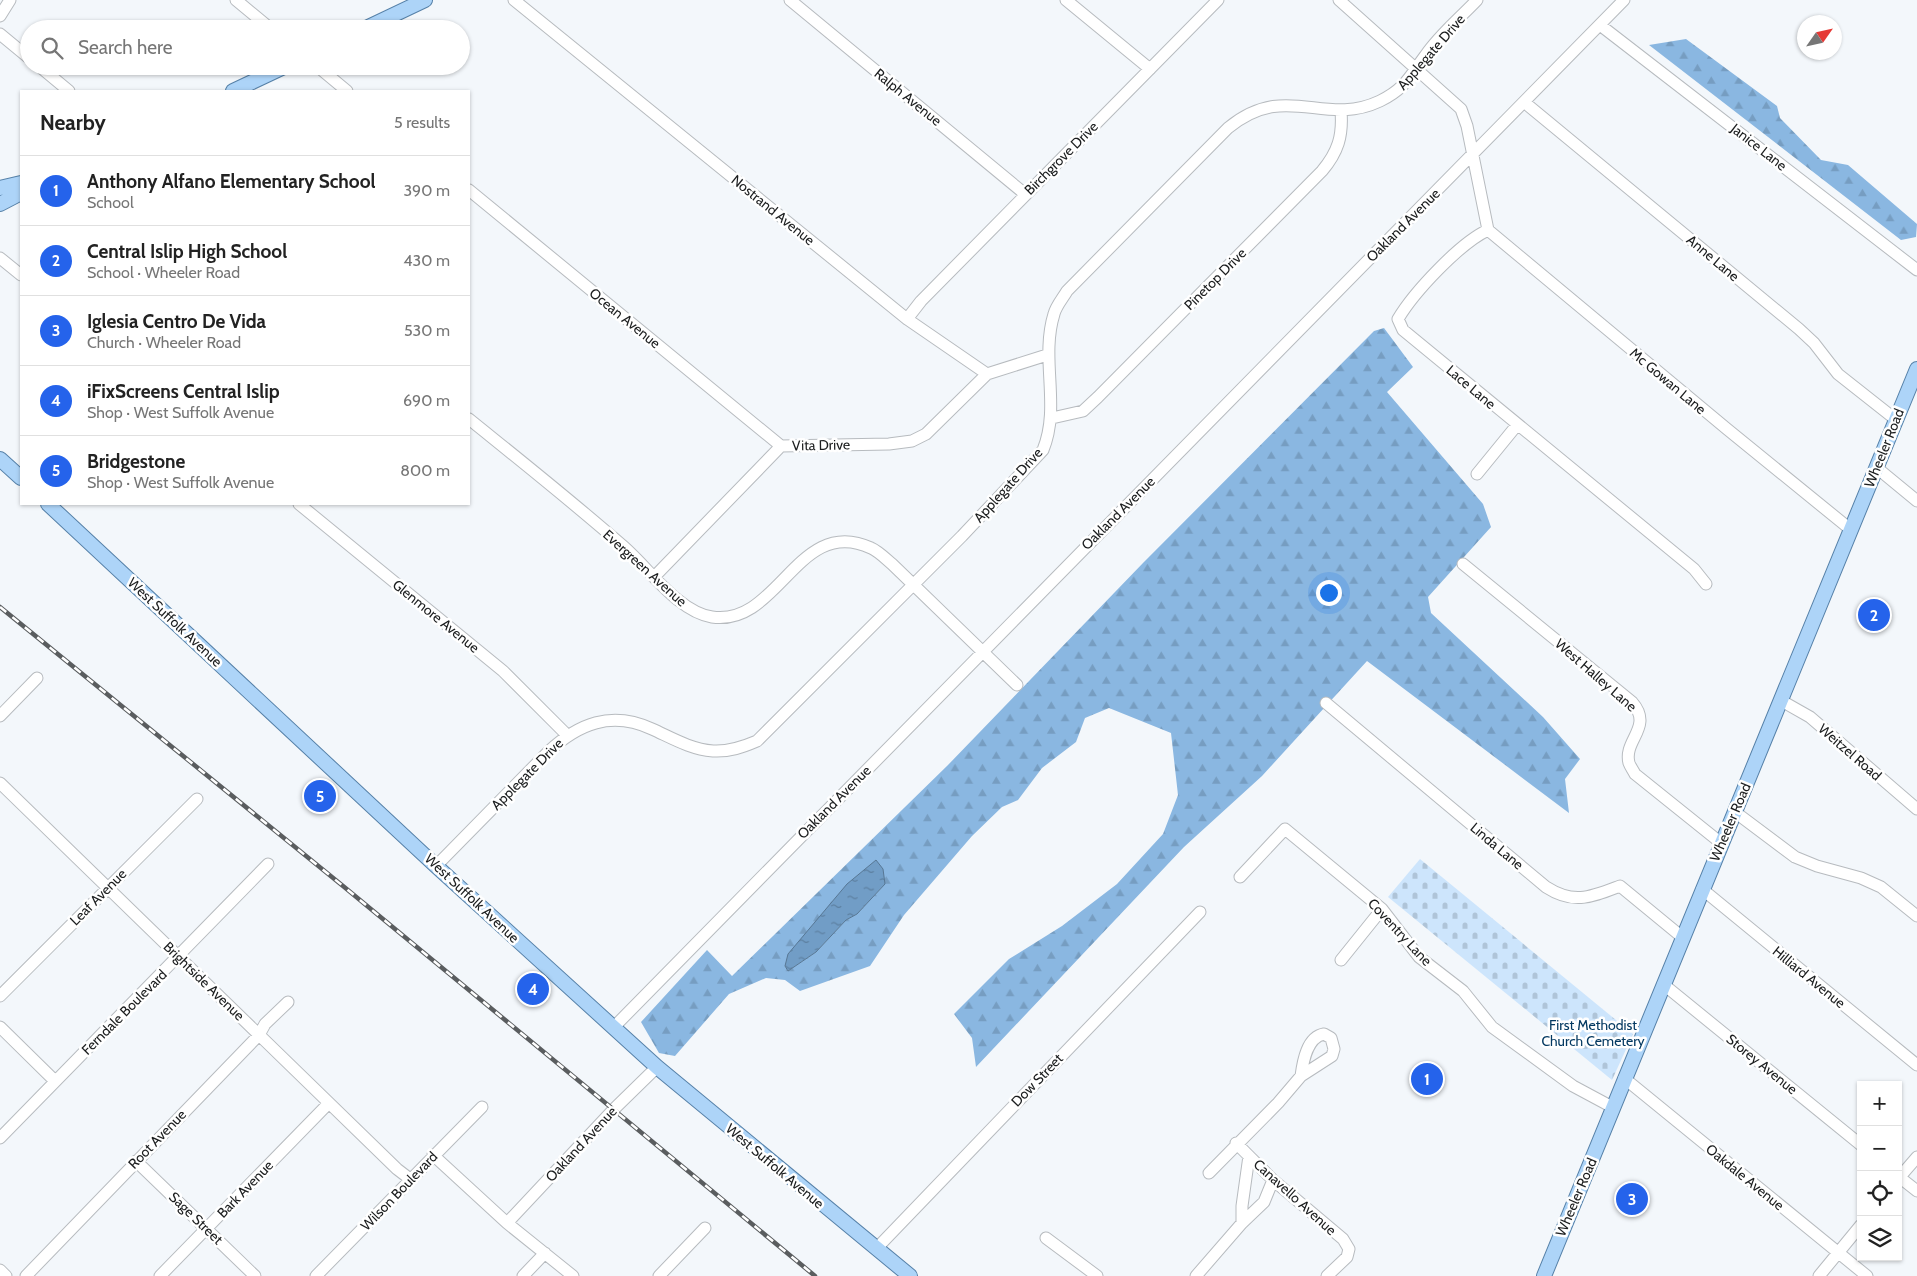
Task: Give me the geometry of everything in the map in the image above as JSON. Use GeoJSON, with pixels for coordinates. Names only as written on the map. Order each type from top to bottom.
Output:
{"type":"FeatureCollection","features":[{"type":"Feature","properties":{"kind":"main road"},"geometry":{"type":"LineString","coordinates":[[383,20],[425,0]]}},
{"type":"Feature","properties":{"kind":"main road"},"geometry":{"type":"LineString","coordinates":[[235,90],[267,75]]}},
{"type":"Feature","properties":{"kind":"main road"},"geometry":{"type":"LineString","coordinates":[[0,188],[20,183]]}},
{"type":"Feature","properties":{"kind":"main road"},"geometry":{"type":"LineString","coordinates":[[0,204],[20,194]]}},
{"type":"Feature","properties":{"kind":"main road","name":"Wheeler Road"},"geometry":{"type":"LineString","coordinates":[[1545,1276],[1614,1108],[1624,1078],[1917,369]]}},
{"type":"Feature","properties":{"kind":"main road"},"geometry":{"type":"LineString","coordinates":[[0,459],[20,477]]}},
{"type":"Feature","properties":{"kind":"main road","name":"West Suffolk Avenue"},"geometry":{"type":"LineString","coordinates":[[49,505],[436,866],[613,1028],[657,1067],[910,1276]]}},
{"type":"Feature","properties":{"kind":"street"},"geometry":{"type":"LineString","coordinates":[[0,16],[10,0]]}},
{"type":"Feature","properties":{"kind":"street"},"geometry":{"type":"LineString","coordinates":[[236,0],[260,20]]}},
{"type":"Feature","properties":{"kind":"street","name":"Nostrand Avenue"},"geometry":{"type":"LineString","coordinates":[[514,0],[907,319],[987,374]]}},
{"type":"Feature","properties":{"kind":"street","name":"Ralph Avenue"},"geometry":{"type":"LineString","coordinates":[[790,0],[1026,194]]}},
{"type":"Feature","properties":{"kind":"street"},"geometry":{"type":"LineString","coordinates":[[1066,0],[1150,69]]}},
{"type":"Feature","properties":{"kind":"street","name":"Birchgrove Drive"},"geometry":{"type":"LineString","coordinates":[[907,319],[921,301],[1218,0]]}},
{"type":"Feature","properties":{"kind":"street"},"geometry":{"type":"LineString","coordinates":[[1338,0],[1417,68],[1461,109],[1473,154],[1488,230]]}},
{"type":"Feature","properties":{"kind":"street","name":"Applegate Drive"},"geometry":{"type":"LineString","coordinates":[[436,866],[567,735],[588,724],[609,720],[633,722],[672,739],[713,750],[738,749],[757,741],[1028,467],[1042,450],[1049,435],[1052,418],[1047,355],[1054,312],[1067,290],[1242,116],[1257,109],[1274,105],[1291,104],[1341,110],[1365,107],[1380,101],[1398,91],[1410,80],[1425,55],[1477,0]]}},
{"type":"Feature","properties":{"kind":"street","name":"Oakland Avenue"},"geometry":{"type":"LineString","coordinates":[[613,1028],[1624,0]]}},
{"type":"Feature","properties":{"kind":"street","name":"Janice Lane"},"geometry":{"type":"LineString","coordinates":[[1600,25],[1917,270]]}},
{"type":"Feature","properties":{"kind":"street"},"geometry":{"type":"LineString","coordinates":[[0,34],[20,51]]}},
{"type":"Feature","properties":{"kind":"street"},"geometry":{"type":"LineString","coordinates":[[50,75],[68,90]]}},
{"type":"Feature","properties":{"kind":"street"},"geometry":{"type":"LineString","coordinates":[[328,75],[346,90]]}},
{"type":"Feature","properties":{"kind":"street","name":"Anne Lane"},"geometry":{"type":"LineString","coordinates":[[1524,102],[1799,329],[1814,343],[1838,374],[1895,419]]}},
{"type":"Feature","properties":{"kind":"street","name":"Pinetop Drive"},"geometry":{"type":"LineString","coordinates":[[1052,418],[1083,411],[1322,171],[1334,157],[1340,142],[1341,110]]}},
{"type":"Feature","properties":{"kind":"street","name":"Ocean Avenue"},"geometry":{"type":"LineString","coordinates":[[470,191],[780,446]]}},
{"type":"Feature","properties":{"kind":"street","name":"Lace Lane"},"geometry":{"type":"LineString","coordinates":[[1488,230],[1473,237],[1408,302],[1398,319],[1403,330],[1694,569],[1706,584]]}},
{"type":"Feature","properties":{"kind":"street","name":"Mc Gowan Lane"},"geometry":{"type":"LineString","coordinates":[[1488,230],[1850,529]]}},
{"type":"Feature","properties":{"kind":"street"},"geometry":{"type":"LineString","coordinates":[[0,258],[20,274]]}},
{"type":"Feature","properties":{"kind":"street"},"geometry":{"type":"LineString","coordinates":[[987,374],[1047,355]]}},
{"type":"Feature","properties":{"kind":"street","name":"Vita Drive"},"geometry":{"type":"LineString","coordinates":[[654,576],[780,446],[889,444],[912,441],[926,434],[987,374]]}},
{"type":"Feature","properties":{"kind":"street","name":"Evergreen Avenue"},"geometry":{"type":"LineString","coordinates":[[470,420],[624,547],[677,599],[693,611],[711,617],[730,617],[748,612],[764,600],[804,558],[819,547],[836,543],[854,543],[872,548],[913,583],[1017,685]]}},
{"type":"Feature","properties":{"kind":"street"},"geometry":{"type":"LineString","coordinates":[[1477,474],[1517,425]]}},
{"type":"Feature","properties":{"kind":"street"},"geometry":{"type":"LineString","coordinates":[[1877,468],[1917,501]]}},
{"type":"Feature","properties":{"kind":"street","name":"Glenmore Avenue"},"geometry":{"type":"LineString","coordinates":[[300,505],[502,671],[567,735]]}},
{"type":"Feature","properties":{"kind":"street","name":"West Halley Lane"},"geometry":{"type":"LineString","coordinates":[[1463,564],[1632,702],[1640,711],[1640,724],[1630,751],[1629,762],[1635,774],[1721,843]]}},
{"type":"Feature","properties":{"kind":"street"},"geometry":{"type":"LineString","coordinates":[[0,716],[37,678]]}},
{"type":"Feature","properties":{"kind":"street","name":"Weitzel Road"},"geometry":{"type":"LineString","coordinates":[[1780,700],[1810,717],[1917,809]]}},
{"type":"Feature","properties":{"kind":"street","name":"Linda Lane"},"geometry":{"type":"LineString","coordinates":[[1326,703],[1546,887],[1560,896],[1575,899],[1592,896],[1620,886],[1682,937]]}},
{"type":"Feature","properties":{"kind":"street","name":"Brightside Avenue"},"geometry":{"type":"LineString","coordinates":[[0,783],[397,1169],[410,1179]]}},
{"type":"Feature","properties":{"kind":"street","name":"Leaf Avenue"},"geometry":{"type":"LineString","coordinates":[[0,996],[196,798]]}},
{"type":"Feature","properties":{"kind":"street"},"geometry":{"type":"LineString","coordinates":[[1735,812],[1795,857],[1817,866],[1861,878],[1881,887],[1917,916]]}},
{"type":"Feature","properties":{"kind":"street","name":"Coventry Lane"},"geometry":{"type":"LineString","coordinates":[[1240,876],[1286,829],[1382,909],[1419,957],[1463,991],[1492,1027],[1572,1086],[1614,1108]]}},
{"type":"Feature","properties":{"kind":"street","name":"Ferndale Boulevard"},"geometry":{"type":"LineString","coordinates":[[0,1138],[268,864]]}},
{"type":"Feature","properties":{"kind":"street","name":"Hilliard Avenue"},"geometry":{"type":"LineString","coordinates":[[1702,889],[1917,1065]]}},
{"type":"Feature","properties":{"kind":"street"},"geometry":{"type":"LineString","coordinates":[[1341,960],[1382,909]]}},
{"type":"Feature","properties":{"kind":"street","name":"Dow Street"},"geometry":{"type":"LineString","coordinates":[[876,1249],[1200,912]]}},
{"type":"Feature","properties":{"kind":"street","name":"Storey Avenue"},"geometry":{"type":"LineString","coordinates":[[1664,984],[1857,1142]]}},
{"type":"Feature","properties":{"kind":"street","name":"Root Avenue"},"geometry":{"type":"LineString","coordinates":[[26,1276],[259,1035],[265,1024],[288,1002]]}},
{"type":"Feature","properties":{"kind":"street"},"geometry":{"type":"LineString","coordinates":[[0,1027],[55,1081]]}},
{"type":"Feature","properties":{"kind":"street","name":"Oakland Avenue"},"geometry":{"type":"LineString","coordinates":[[507,1222],[613,1110],[657,1067]]}},
{"type":"Feature","properties":{"kind":"street"},"geometry":{"type":"LineString","coordinates":[[1209,1173],[1236,1143],[1278,1103],[1301,1076]]}},
{"type":"Feature","properties":{"kind":"street","name":"Oakdale Avenue"},"geometry":{"type":"LineString","coordinates":[[1624,1078],[1867,1276]]}},
{"type":"Feature","properties":{"kind":"street","name":"Bark Avenue"},"geometry":{"type":"LineString","coordinates":[[160,1276],[329,1103]]}},
{"type":"Feature","properties":{"kind":"street","name":"Wilson Boulevard"},"geometry":{"type":"LineString","coordinates":[[316,1276],[482,1107]]}},
{"type":"Feature","properties":{"kind":"street","name":"Canavello Avenue"},"geometry":{"type":"LineString","coordinates":[[1236,1143],[1273,1180],[1343,1239],[1348,1248],[1346,1256],[1327,1276]]}},
{"type":"Feature","properties":{"kind":"street"},"geometry":{"type":"LineString","coordinates":[[433,1155],[507,1222],[573,1276]]}},
{"type":"Feature","properties":{"kind":"street"},"geometry":{"type":"LineString","coordinates":[[1242,1223],[1242,1206],[1249,1156]]}},
{"type":"Feature","properties":{"kind":"street"},"geometry":{"type":"LineString","coordinates":[[1902,1174],[1917,1157]]}},
{"type":"Feature","properties":{"kind":"street","name":"Sage Street"},"geometry":{"type":"LineString","coordinates":[[136,1161],[255,1276]]}},
{"type":"Feature","properties":{"kind":"street"},"geometry":{"type":"LineString","coordinates":[[1902,1179],[1917,1191]]}},
{"type":"Feature","properties":{"kind":"street"},"geometry":{"type":"LineString","coordinates":[[1196,1276],[1242,1223],[1264,1202],[1273,1180]]}},
{"type":"Feature","properties":{"kind":"street"},"geometry":{"type":"LineString","coordinates":[[659,1276],[704,1228]]}},
{"type":"Feature","properties":{"kind":"street"},"geometry":{"type":"LineString","coordinates":[[1819,1276],[1857,1230]]}},
{"type":"Feature","properties":{"kind":"street"},"geometry":{"type":"LineString","coordinates":[[1046,1238],[1098,1276]]}},
{"type":"Feature","properties":{"kind":"street"},"geometry":{"type":"LineString","coordinates":[[523,1276],[545,1253]]}},
{"type":"Feature","properties":{"kind":"street"},"geometry":{"type":"LineString","coordinates":[[0,1270],[6,1276]]}},
{"type":"Feature","properties":{"kind":"green space"},"geometry":{"type":"Polygon","coordinates":[[[1686,39],[1777,106],[1780,118],[1821,160],[1848,165],[1917,224],[1916,237],[1901,240],[1649,45],[1686,39]]]}},
{"type":"Feature","properties":{"kind":"green space"},"geometry":{"type":"Polygon","coordinates":[[[1384,328],[1413,367],[1387,392],[1483,504],[1491,527],[1428,597],[1431,613],[1543,717],[1580,759],[1565,779],[1569,813],[1367,661],[1262,776],[1184,847],[976,1067],[972,1038],[954,1014],[1009,959],[1062,926],[1117,884],[1163,834],[1178,795],[1171,733],[1109,708],[1085,718],[1076,742],[1042,768],[1018,800],[1002,807],[972,836],[904,915],[870,966],[800,991],[785,980],[766,978],[729,994],[675,1056],[659,1053],[641,1022],[707,950],[732,976],[948,765],[1143,563],[1374,331],[1384,328]],[[885,884],[785,966],[788,971],[816,952],[846,920],[857,914],[885,884]]]}},
{"type":"Feature","properties":{"kind":"green space","name":"First Methodist Church Cemetery"},"geometry":{"type":"Polygon","coordinates":[[[1420,859],[1633,1034],[1612,1080],[1388,897],[1420,859]]]}},
{"type":"Feature","properties":{"kind":"water"},"geometry":{"type":"Polygon","coordinates":[[[876,860],[883,869],[885,884],[857,914],[846,920],[816,952],[788,971],[785,966],[788,954],[847,884],[876,860]]]}},
{"type":"Feature","properties":{"kind":"railway"},"geometry":{"type":"LineString","coordinates":[[0,607],[343,886],[815,1276]]}},
{"type":"Feature","properties":{"kind":"place","name":"Central Islip High School"},"geometry":{"type":"Point","coordinates":[1874,615]}},
{"type":"Feature","properties":{"kind":"place","name":"Bridgestone"},"geometry":{"type":"Point","coordinates":[320,796]}},
{"type":"Feature","properties":{"kind":"place","name":"iFixScreens Central Islip"},"geometry":{"type":"Point","coordinates":[533,989]}},
{"type":"Feature","properties":{"kind":"place","name":"Anthony Alfano Elementary School"},"geometry":{"type":"Point","coordinates":[1427,1079]}},
{"type":"Feature","properties":{"kind":"place","name":"Iglesia Centro De Vida"},"geometry":{"type":"Point","coordinates":[1632,1199]}}]}
